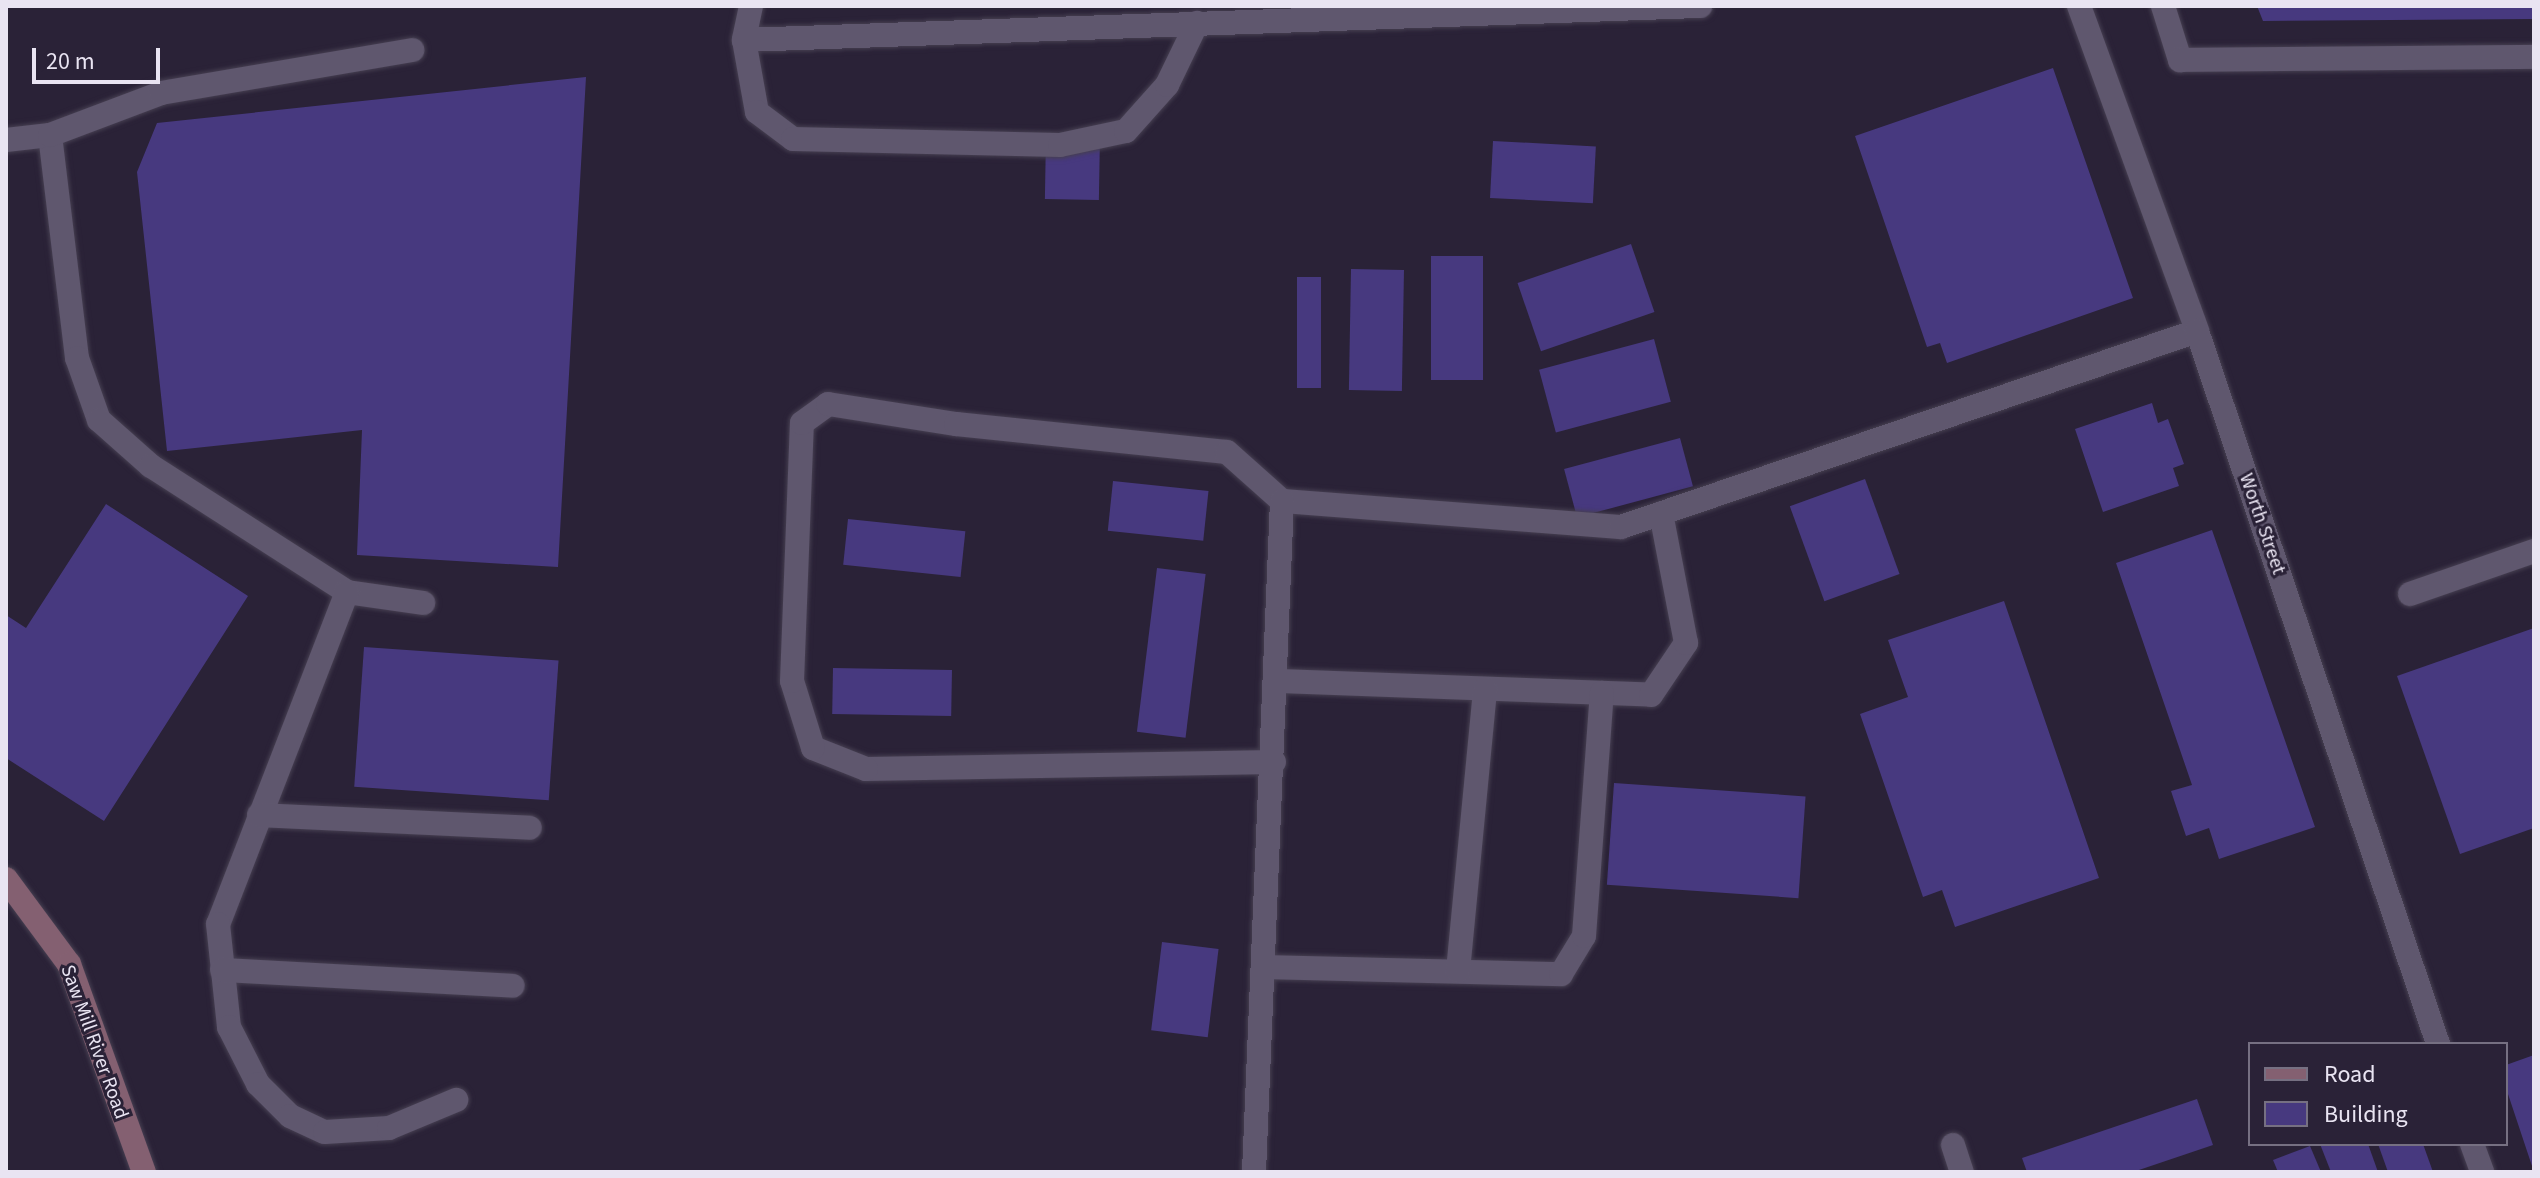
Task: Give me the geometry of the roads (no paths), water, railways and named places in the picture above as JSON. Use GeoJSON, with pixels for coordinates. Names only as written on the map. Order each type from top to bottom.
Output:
{"type":"FeatureCollection","features":[{"type":"Feature","properties":{"kind":"main road","name":"Saw Mill River Road"},"geometry":{"type":"LineString","coordinates":[[6,879],[69,964],[144,1172]]}},
{"type":"Feature","properties":{"kind":"street"},"geometry":{"type":"LineString","coordinates":[[751,6],[744,40],[757,112],[793,139],[1060,145],[1126,131],[1167,85],[1197,23]]}},
{"type":"Feature","properties":{"kind":"street"},"geometry":{"type":"LineString","coordinates":[[744,40],[1197,23],[1268,11],[1700,6]]}},
{"type":"Feature","properties":{"kind":"street","name":"Worth Street"},"geometry":{"type":"LineString","coordinates":[[2079,6],[2197,331],[2437,1042]]}},
{"type":"Feature","properties":{"kind":"street"},"geometry":{"type":"LineString","coordinates":[[2163,6],[2180,60],[2534,57]]}},
{"type":"Feature","properties":{"kind":"street"},"geometry":{"type":"LineString","coordinates":[[6,140],[50,135],[161,93],[412,50]]}},
{"type":"Feature","properties":{"kind":"street"},"geometry":{"type":"LineString","coordinates":[[50,135],[77,358],[99,420],[151,466],[347,592],[423,603]]}},
{"type":"Feature","properties":{"kind":"street"},"geometry":{"type":"LineString","coordinates":[[1274,762],[866,769],[813,748],[792,681],[802,423],[828,404],[1227,452],[1282,501],[1621,527],[2197,331]]}},
{"type":"Feature","properties":{"kind":"street"},"geometry":{"type":"LineString","coordinates":[[1254,1172],[1278,681],[1282,501]]}},
{"type":"Feature","properties":{"kind":"street"},"geometry":{"type":"LineString","coordinates":[[1278,681],[1651,695],[1686,643],[1661,513]]}},
{"type":"Feature","properties":{"kind":"street"},"geometry":{"type":"LineString","coordinates":[[2410,594],[2534,551]]}},
{"type":"Feature","properties":{"kind":"street"},"geometry":{"type":"LineString","coordinates":[[347,592],[218,924],[229,1027],[258,1084],[290,1116],[325,1132],[389,1128],[456,1100]]}},
{"type":"Feature","properties":{"kind":"street"},"geometry":{"type":"LineString","coordinates":[[1458,971],[1485,689]]}},
{"type":"Feature","properties":{"kind":"street"},"geometry":{"type":"LineString","coordinates":[[1264,967],[1561,974],[1584,936],[1602,693]]}},
{"type":"Feature","properties":{"kind":"street"},"geometry":{"type":"LineString","coordinates":[[259,815],[530,828]]}},
{"type":"Feature","properties":{"kind":"street"},"geometry":{"type":"LineString","coordinates":[[222,970],[513,986]]}},
{"type":"Feature","properties":{"kind":"street"},"geometry":{"type":"LineString","coordinates":[[1953,1145],[1962,1172]]}},
{"type":"Feature","properties":{"kind":"street"},"geometry":{"type":"LineString","coordinates":[[2473,1146],[2482,1172]]}}]}
